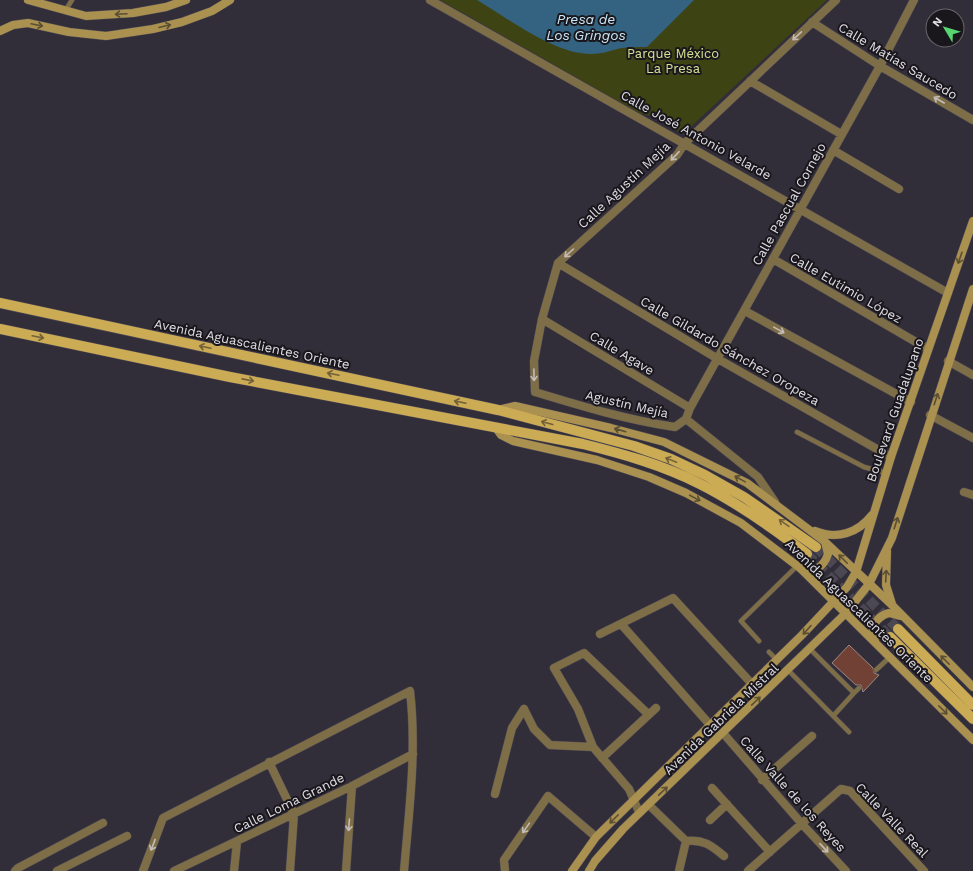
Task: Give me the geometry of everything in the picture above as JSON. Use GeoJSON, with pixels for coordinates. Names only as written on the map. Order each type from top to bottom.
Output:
{"type":"FeatureCollection","features":[{"type":"Feature","properties":{"kind":"main road"},"geometry":{"type":"LineString","coordinates":[[28,0],[86,16],[133,13],[166,7],[186,0]]}},
{"type":"Feature","properties":{"kind":"main road"},"geometry":{"type":"LineString","coordinates":[[0,31],[13,25],[28,23],[69,32],[106,36],[153,29],[182,22],[212,11],[230,0]]}},
{"type":"Feature","properties":{"kind":"main road","name":"Boulevard Guadalupano"},"geometry":{"type":"LineString","coordinates":[[833,601],[847,586],[856,572],[891,458],[973,221]]}},
{"type":"Feature","properties":{"kind":"main road"},"geometry":{"type":"LineString","coordinates":[[869,584],[887,546],[948,361],[971,304],[973,289]]}},
{"type":"Feature","properties":{"kind":"main road","name":"Avenida Aguascalientes Oriente"},"geometry":{"type":"LineString","coordinates":[[0,304],[498,410],[634,446],[671,459],[705,475],[744,497],[820,544],[856,572],[892,605],[973,687]]}},
{"type":"Feature","properties":{"kind":"main road","name":"Avenida Aguascalientes Oriente"},"geometry":{"type":"LineString","coordinates":[[0,330],[237,378],[582,444],[625,455],[665,469],[700,484],[733,502],[776,530],[807,554]]}},
{"type":"Feature","properties":{"kind":"main road","name":"Avenida Aguascalientes Oriente"},"geometry":{"type":"LineString","coordinates":[[498,410],[515,406],[664,442],[724,470],[747,483],[809,528],[820,544]]}},
{"type":"Feature","properties":{"kind":"main road","name":"Avenida Aguascalientes Oriente"},"geometry":{"type":"LineString","coordinates":[[496,428],[501,436],[513,441],[624,468],[686,493],[740,523],[799,567],[973,740]]}},
{"type":"Feature","properties":{"kind":"main road"},"geometry":{"type":"LineString","coordinates":[[809,528],[823,534],[845,534],[863,525],[875,509]]}},
{"type":"Feature","properties":{"kind":"main road"},"geometry":{"type":"LineString","coordinates":[[799,567],[813,570],[824,563],[828,554],[820,544]]}},
{"type":"Feature","properties":{"kind":"main road"},"geometry":{"type":"LineString","coordinates":[[887,546],[886,585],[892,605]]}},
{"type":"Feature","properties":{"kind":"main road","name":"Avenida Gabriela Mistral"},"geometry":{"type":"LineString","coordinates":[[589,871],[595,861],[640,812],[810,649],[846,613],[869,584]]}},
{"type":"Feature","properties":{"kind":"main road","name":"Avenida Gabriela Mistral"},"geometry":{"type":"LineString","coordinates":[[572,871],[596,837],[711,726],[833,601]]}},
{"type":"Feature","properties":{"kind":"main road"},"geometry":{"type":"LineString","coordinates":[[878,645],[872,633],[877,619],[889,613],[897,614],[904,618]]}},
{"type":"Feature","properties":{"kind":"main road","name":"Avenida Aguascalientes Oriente"},"geometry":{"type":"LineString","coordinates":[[898,629],[973,705]]}},
{"type":"Feature","properties":{"kind":"main road","name":"Avenida Aguascalientes Oriente"},"geometry":{"type":"LineString","coordinates":[[890,637],[973,719]]}},
{"type":"Feature","properties":{"kind":"street","name":"Calle José Antonio Velarde"},"geometry":{"type":"LineString","coordinates":[[430,0],[801,208],[948,293]]}},
{"type":"Feature","properties":{"kind":"street","name":"Calle Agustín Mejía"},"geometry":{"type":"LineString","coordinates":[[558,263],[677,155],[685,143],[836,0]]}},
{"type":"Feature","properties":{"kind":"street","name":"Calle Pascual Cornejo"},"geometry":{"type":"LineString","coordinates":[[686,419],[690,408],[880,66],[914,0]]}},
{"type":"Feature","properties":{"kind":"street","name":"Calle Matías Saucedo"},"geometry":{"type":"LineString","coordinates":[[812,22],[880,66],[973,120]]}},
{"type":"Feature","properties":{"kind":"street"},"geometry":{"type":"LineString","coordinates":[[750,81],[841,134]]}},
{"type":"Feature","properties":{"kind":"street"},"geometry":{"type":"LineString","coordinates":[[833,150],[899,188]]}},
{"type":"Feature","properties":{"kind":"street","name":"Calle Eutimio López"},"geometry":{"type":"LineString","coordinates":[[773,259],[928,349]]}},
{"type":"Feature","properties":{"kind":"street"},"geometry":{"type":"LineString","coordinates":[[542,319],[558,263]]}},
{"type":"Feature","properties":{"kind":"street","name":"Calle Gildardo Sánchez Oropeza"},"geometry":{"type":"LineString","coordinates":[[558,263],[718,359],[891,458]]}},
{"type":"Feature","properties":{"kind":"street"},"geometry":{"type":"LineString","coordinates":[[745,311],[911,402]]}},
{"type":"Feature","properties":{"kind":"street","name":"Agustín Mejía"},"geometry":{"type":"LineString","coordinates":[[542,319],[534,361],[535,392],[604,413],[651,423],[675,427],[686,419],[758,477],[774,502]]}},
{"type":"Feature","properties":{"kind":"street","name":"Calle Agave"},"geometry":{"type":"LineString","coordinates":[[542,319],[690,408]]}},
{"type":"Feature","properties":{"kind":"street"},"geometry":{"type":"LineString","coordinates":[[948,361],[973,375]]}},
{"type":"Feature","properties":{"kind":"street"},"geometry":{"type":"LineString","coordinates":[[930,415],[973,438]]}},
{"type":"Feature","properties":{"kind":"street"},"geometry":{"type":"LineString","coordinates":[[964,492],[973,495]]}},
{"type":"Feature","properties":{"kind":"street"},"geometry":{"type":"LineString","coordinates":[[600,634],[673,598],[752,684]]}},
{"type":"Feature","properties":{"kind":"street"},"geometry":{"type":"LineString","coordinates":[[621,624],[711,726]]}},
{"type":"Feature","properties":{"kind":"street"},"geometry":{"type":"LineString","coordinates":[[640,812],[629,789],[593,747],[578,710],[554,668],[584,653],[648,714]]}},
{"type":"Feature","properties":{"kind":"street"},"geometry":{"type":"LineString","coordinates":[[143,871],[163,818],[269,762],[410,691],[414,718],[414,754],[404,871]]}},
{"type":"Feature","properties":{"kind":"street"},"geometry":{"type":"LineString","coordinates":[[602,758],[656,708]]}},
{"type":"Feature","properties":{"kind":"street"},"geometry":{"type":"LineString","coordinates":[[494,794],[512,728],[524,709],[534,729],[550,745],[593,747]]}},
{"type":"Feature","properties":{"kind":"street","name":"Calle Valle de los Reyes"},"geometry":{"type":"LineString","coordinates":[[724,733],[762,780],[846,871]]}},
{"type":"Feature","properties":{"kind":"street"},"geometry":{"type":"LineString","coordinates":[[762,780],[812,736]]}},
{"type":"Feature","properties":{"kind":"street","name":"Calle Loma Grande"},"geometry":{"type":"LineString","coordinates":[[174,871],[352,786],[414,754]]}},
{"type":"Feature","properties":{"kind":"street"},"geometry":{"type":"LineString","coordinates":[[269,762],[294,814],[290,871]]}},
{"type":"Feature","properties":{"kind":"street"},"geometry":{"type":"LineString","coordinates":[[346,871],[352,786]]}},
{"type":"Feature","properties":{"kind":"street"},"geometry":{"type":"LineString","coordinates":[[712,788],[770,852]]}},
{"type":"Feature","properties":{"kind":"street","name":"Calle Valle Real"},"geometry":{"type":"LineString","coordinates":[[748,871],[841,789],[850,791],[924,871]]}},
{"type":"Feature","properties":{"kind":"street"},"geometry":{"type":"LineString","coordinates":[[505,871],[504,860],[548,796],[596,837]]}},
{"type":"Feature","properties":{"kind":"street"},"geometry":{"type":"LineString","coordinates":[[710,820],[727,804]]}},
{"type":"Feature","properties":{"kind":"street"},"geometry":{"type":"LineString","coordinates":[[649,805],[686,841],[698,840],[714,847],[724,856]]}},
{"type":"Feature","properties":{"kind":"street"},"geometry":{"type":"LineString","coordinates":[[15,871],[103,823]]}},
{"type":"Feature","properties":{"kind":"street"},"geometry":{"type":"LineString","coordinates":[[57,871],[127,836]]}},
{"type":"Feature","properties":{"kind":"street"},"geometry":{"type":"LineString","coordinates":[[679,871],[686,841]]}},
{"type":"Feature","properties":{"kind":"street"},"geometry":{"type":"LineString","coordinates":[[234,871],[237,842]]}},
{"type":"Feature","properties":{"kind":"lane"},"geometry":{"type":"LineString","coordinates":[[65,11],[72,0]]}},
{"type":"Feature","properties":{"kind":"lane"},"geometry":{"type":"LineString","coordinates":[[797,432],[864,468],[886,473]]}},
{"type":"Feature","properties":{"kind":"lane"},"geometry":{"type":"LineString","coordinates":[[759,641],[741,621],[799,567]]}},
{"type":"Feature","properties":{"kind":"lane"},"geometry":{"type":"LineString","coordinates":[[810,649],[854,693]]}},
{"type":"Feature","properties":{"kind":"lane"},"geometry":{"type":"LineString","coordinates":[[769,652],[777,660]]}},
{"type":"Feature","properties":{"kind":"lane"},"geometry":{"type":"LineString","coordinates":[[876,670],[890,656]]}},
{"type":"Feature","properties":{"kind":"lane"},"geometry":{"type":"LineString","coordinates":[[788,670],[834,715],[849,732]]}},
{"type":"Feature","properties":{"kind":"lane"},"geometry":{"type":"LineString","coordinates":[[834,715],[859,688]]}},
{"type":"Feature","properties":{"kind":"green space","name":"Parque México La Presa"},"geometry":{"type":"Polygon","coordinates":[[[440,0],[827,0],[683,134],[652,116],[641,114],[440,0]]]}},
{"type":"Feature","properties":{"kind":"water","name":"Presa de Los Gringos"},"geometry":{"type":"Polygon","coordinates":[[[477,0],[694,0],[647,47],[622,48],[604,53],[592,54],[578,53],[563,49],[548,42],[518,26],[477,0]]]}},
{"type":"Feature","properties":{"kind":"building"},"geometry":{"type":"Polygon","coordinates":[[[849,645],[873,668],[874,673],[879,675],[863,692],[861,685],[856,685],[832,663],[849,645]]]}},
{"type":"Feature","properties":{"kind":"tunnel"},"geometry":{"type":"LineString","coordinates":[[816,547],[898,629]]}},
{"type":"Feature","properties":{"kind":"tunnel"},"geometry":{"type":"LineString","coordinates":[[807,554],[890,637]]}}]}
